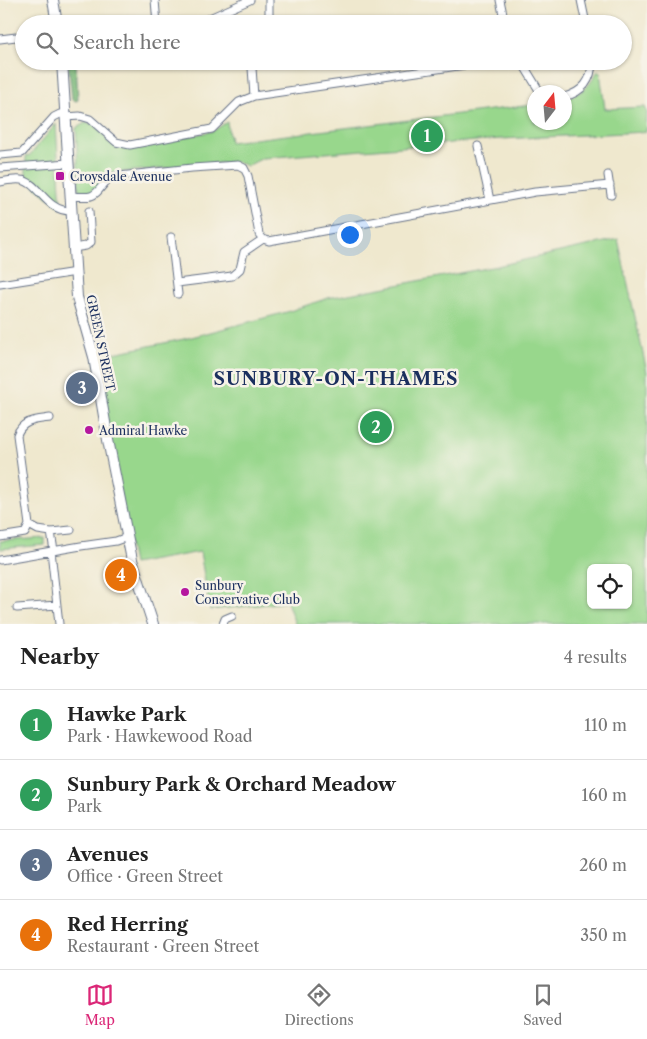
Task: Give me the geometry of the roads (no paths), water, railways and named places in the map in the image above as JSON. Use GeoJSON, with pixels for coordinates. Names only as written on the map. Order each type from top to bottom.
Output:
{"type":"FeatureCollection","features":[{"type":"Feature","properties":{"kind":"street"},"geometry":{"type":"LineString","coordinates":[[53,0],[55,15]]}},
{"type":"Feature","properties":{"kind":"street"},"geometry":{"type":"LineString","coordinates":[[155,0],[157,15]]}},
{"type":"Feature","properties":{"kind":"street"},"geometry":{"type":"LineString","coordinates":[[216,15],[250,0]]}},
{"type":"Feature","properties":{"kind":"street"},"geometry":{"type":"LineString","coordinates":[[268,15],[269,0]]}},
{"type":"Feature","properties":{"kind":"street"},"geometry":{"type":"LineString","coordinates":[[500,0],[503,15]]}},
{"type":"Feature","properties":{"kind":"street"},"geometry":{"type":"LineString","coordinates":[[582,0],[584,15]]}},
{"type":"Feature","properties":{"kind":"street"},"geometry":{"type":"LineString","coordinates":[[0,39],[15,37]]}},
{"type":"Feature","properties":{"kind":"street","name":"GREEN STREET"},"geometry":{"type":"LineString","coordinates":[[62,70],[77,297],[94,358],[133,564],[153,624]]}},
{"type":"Feature","properties":{"kind":"street"},"geometry":{"type":"LineString","coordinates":[[252,70],[254,96]]}},
{"type":"Feature","properties":{"kind":"street"},"geometry":{"type":"LineString","coordinates":[[0,155],[22,152],[54,117],[60,114],[90,119],[116,142],[130,145],[212,129],[239,102],[254,96],[431,70]]}},
{"type":"Feature","properties":{"kind":"street"},"geometry":{"type":"LineString","coordinates":[[527,70],[536,85]]}},
{"type":"Feature","properties":{"kind":"street"},"geometry":{"type":"LineString","coordinates":[[572,94],[579,92],[587,83],[592,70]]}},
{"type":"Feature","properties":{"kind":"street"},"geometry":{"type":"LineString","coordinates":[[478,146],[490,200]]}},
{"type":"Feature","properties":{"kind":"street"},"geometry":{"type":"LineString","coordinates":[[0,168],[69,163]]}},
{"type":"Feature","properties":{"kind":"street"},"geometry":{"type":"LineString","coordinates":[[70,196],[91,197],[96,194],[110,177],[238,165],[247,172],[259,234],[269,242],[534,192],[610,185]]}},
{"type":"Feature","properties":{"kind":"street"},"geometry":{"type":"LineString","coordinates":[[608,175],[611,196]]}},
{"type":"Feature","properties":{"kind":"street"},"geometry":{"type":"LineString","coordinates":[[0,182],[21,180],[27,182],[55,208],[62,211],[71,211]]}},
{"type":"Feature","properties":{"kind":"street"},"geometry":{"type":"LineString","coordinates":[[73,248],[86,246],[91,242],[89,211]]}},
{"type":"Feature","properties":{"kind":"street"},"geometry":{"type":"LineString","coordinates":[[171,238],[178,294]]}},
{"type":"Feature","properties":{"kind":"street"},"geometry":{"type":"LineString","coordinates":[[177,283],[232,276],[240,269],[244,252],[263,239]]}},
{"type":"Feature","properties":{"kind":"street"},"geometry":{"type":"LineString","coordinates":[[172,247],[182,245]]}},
{"type":"Feature","properties":{"kind":"street"},"geometry":{"type":"LineString","coordinates":[[0,284],[76,272]]}},
{"type":"Feature","properties":{"kind":"street"},"geometry":{"type":"LineString","coordinates":[[0,537],[25,534],[29,525],[17,435],[25,424],[30,421],[50,418]]}},
{"type":"Feature","properties":{"kind":"street"},"geometry":{"type":"LineString","coordinates":[[29,525],[38,530],[51,532],[71,530]]}},
{"type":"Feature","properties":{"kind":"street"},"geometry":{"type":"LineString","coordinates":[[51,532],[59,624]]}},
{"type":"Feature","properties":{"kind":"street"},"geometry":{"type":"LineString","coordinates":[[0,560],[116,541],[127,537]]}},
{"type":"Feature","properties":{"kind":"street"},"geometry":{"type":"LineString","coordinates":[[17,608],[57,605]]}},
{"type":"Feature","properties":{"kind":"street"},"geometry":{"type":"LineString","coordinates":[[223,624],[225,619],[232,616]]}},
{"type":"Feature","properties":{"kind":"place","name":"Hawke Park"},"geometry":{"type":"Point","coordinates":[427,136]}},
{"type":"Feature","properties":{"kind":"place","name":"Croysdale Avenue"},"geometry":{"type":"Point","coordinates":[60,176]}},
{"type":"Feature","properties":{"kind":"place","name":"Avenues"},"geometry":{"type":"Point","coordinates":[82,388]}},
{"type":"Feature","properties":{"kind":"place","name":"Sunbury Park & Orchard Meadow"},"geometry":{"type":"Point","coordinates":[376,427]}},
{"type":"Feature","properties":{"kind":"place","name":"Admiral Hawke"},"geometry":{"type":"Point","coordinates":[89,430]}},
{"type":"Feature","properties":{"kind":"place","name":"Red Herring"},"geometry":{"type":"Point","coordinates":[121,575]}},
{"type":"Feature","properties":{"kind":"place","name":"Sunbury Conservative Club"},"geometry":{"type":"Point","coordinates":[185,592]}},
{"type":"Feature","properties":{"kind":"district","name":"SUNBURY-ON-THAMES"},"geometry":{"type":"Point","coordinates":[336,379]}}]}
